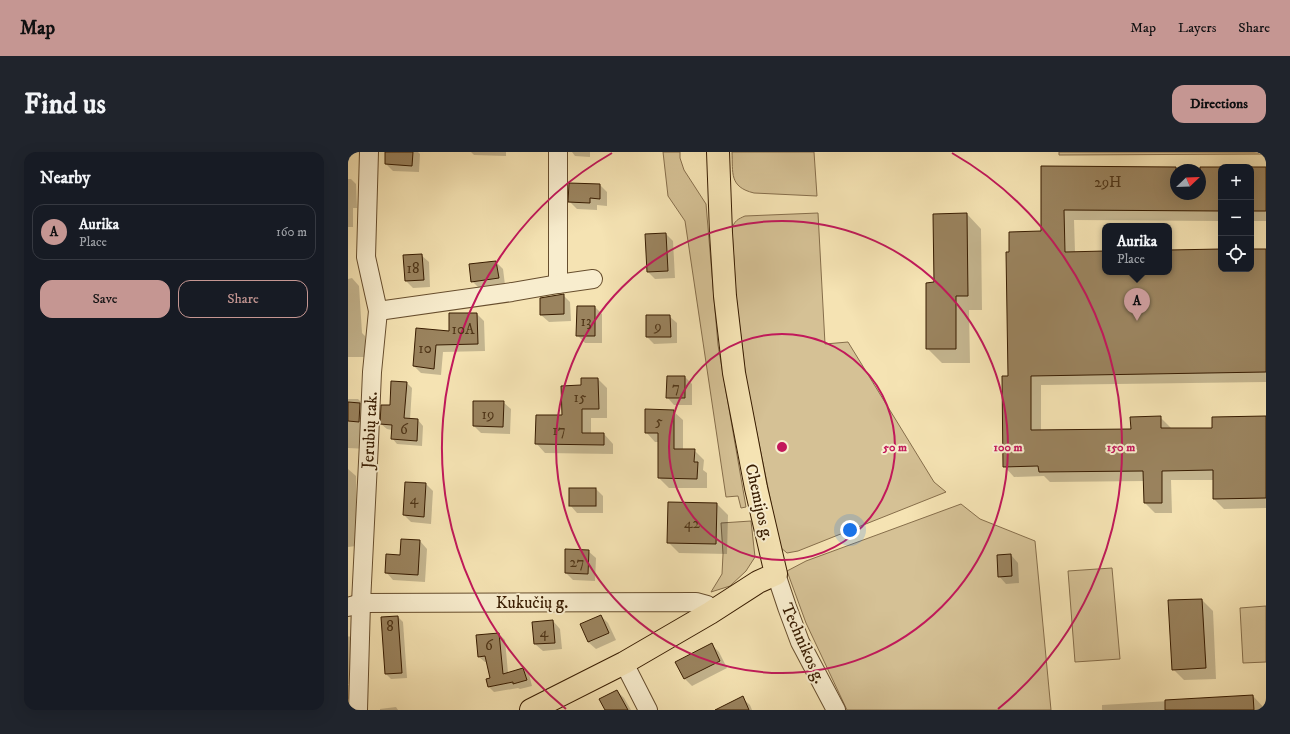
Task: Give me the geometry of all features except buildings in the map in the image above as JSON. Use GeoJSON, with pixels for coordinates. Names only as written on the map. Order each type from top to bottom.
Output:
{"type":"FeatureCollection","features":[{"type":"Feature","properties":{"kind":"main road","name":"Chemijos g."},"geometry":{"type":"LineString","coordinates":[[718,152],[725,296],[734,373],[756,488],[776,574]]}},
{"type":"Feature","properties":{"kind":"main road"},"geometry":{"type":"LineString","coordinates":[[532,710],[624,663],[710,613],[758,582],[776,574]]}},
{"type":"Feature","properties":{"kind":"street","name":"Jerubių tak."},"geometry":{"type":"LineString","coordinates":[[358,710],[354,605],[378,311],[366,257],[368,152]]}},
{"type":"Feature","properties":{"kind":"street"},"geometry":{"type":"LineString","coordinates":[[558,152],[558,284]]}},
{"type":"Feature","properties":{"kind":"street"},"geometry":{"type":"LineString","coordinates":[[378,311],[593,279]]}},
{"type":"Feature","properties":{"kind":"street","name":"Technikos g."},"geometry":{"type":"LineString","coordinates":[[776,574],[800,642],[836,710]]}},
{"type":"Feature","properties":{"kind":"street","name":"Kukučių g."},"geometry":{"type":"LineString","coordinates":[[354,605],[696,602],[707,605],[710,613]]}},
{"type":"Feature","properties":{"kind":"street"},"geometry":{"type":"LineString","coordinates":[[624,663],[648,710]]}},
{"type":"Feature","properties":{"kind":"shaded area"},"geometry":{"type":"Polygon","coordinates":[[[663,152],[680,152],[680,158],[684,170],[706,204],[718,345],[746,507],[741,508],[738,496],[726,497],[685,221],[668,196],[663,152]]]}},
{"type":"Feature","properties":{"kind":"shaded area"},"geometry":{"type":"Polygon","coordinates":[[[732,152],[814,152],[817,196],[754,193],[740,187],[734,178],[732,152]]]}},
{"type":"Feature","properties":{"kind":"shaded area"},"geometry":{"type":"Polygon","coordinates":[[[1059,152],[1266,152],[1266,154],[1059,155],[1059,152]]]}},
{"type":"Feature","properties":{"kind":"shaded area"},"geometry":{"type":"Polygon","coordinates":[[[818,213],[825,344],[848,342],[934,482],[946,492],[798,551],[787,553],[780,547],[746,379],[736,295],[732,229],[734,224],[740,218],[745,216],[818,213]]]}},
{"type":"Feature","properties":{"kind":"shaded area"},"geometry":{"type":"Polygon","coordinates":[[[961,504],[980,519],[1035,541],[1051,710],[847,710],[806,623],[787,571],[806,561],[961,504]]]}},
{"type":"Feature","properties":{"kind":"shaded area"},"geometry":{"type":"Polygon","coordinates":[[[751,521],[755,557],[746,571],[730,586],[711,592],[722,574],[723,554],[721,523],[751,521]]]}},
{"type":"Feature","properties":{"kind":"shaded area"},"geometry":{"type":"Polygon","coordinates":[[[1112,568],[1120,659],[1075,662],[1068,571],[1112,568]]]}},
{"type":"Feature","properties":{"kind":"shaded area"},"geometry":{"type":"Polygon","coordinates":[[[1266,606],[1266,662],[1243,663],[1240,608],[1266,606]]]}},
{"type":"Feature","properties":{"kind":"place","name":"Aurika"},"geometry":{"type":"Point","coordinates":[1137,321]}}]}
